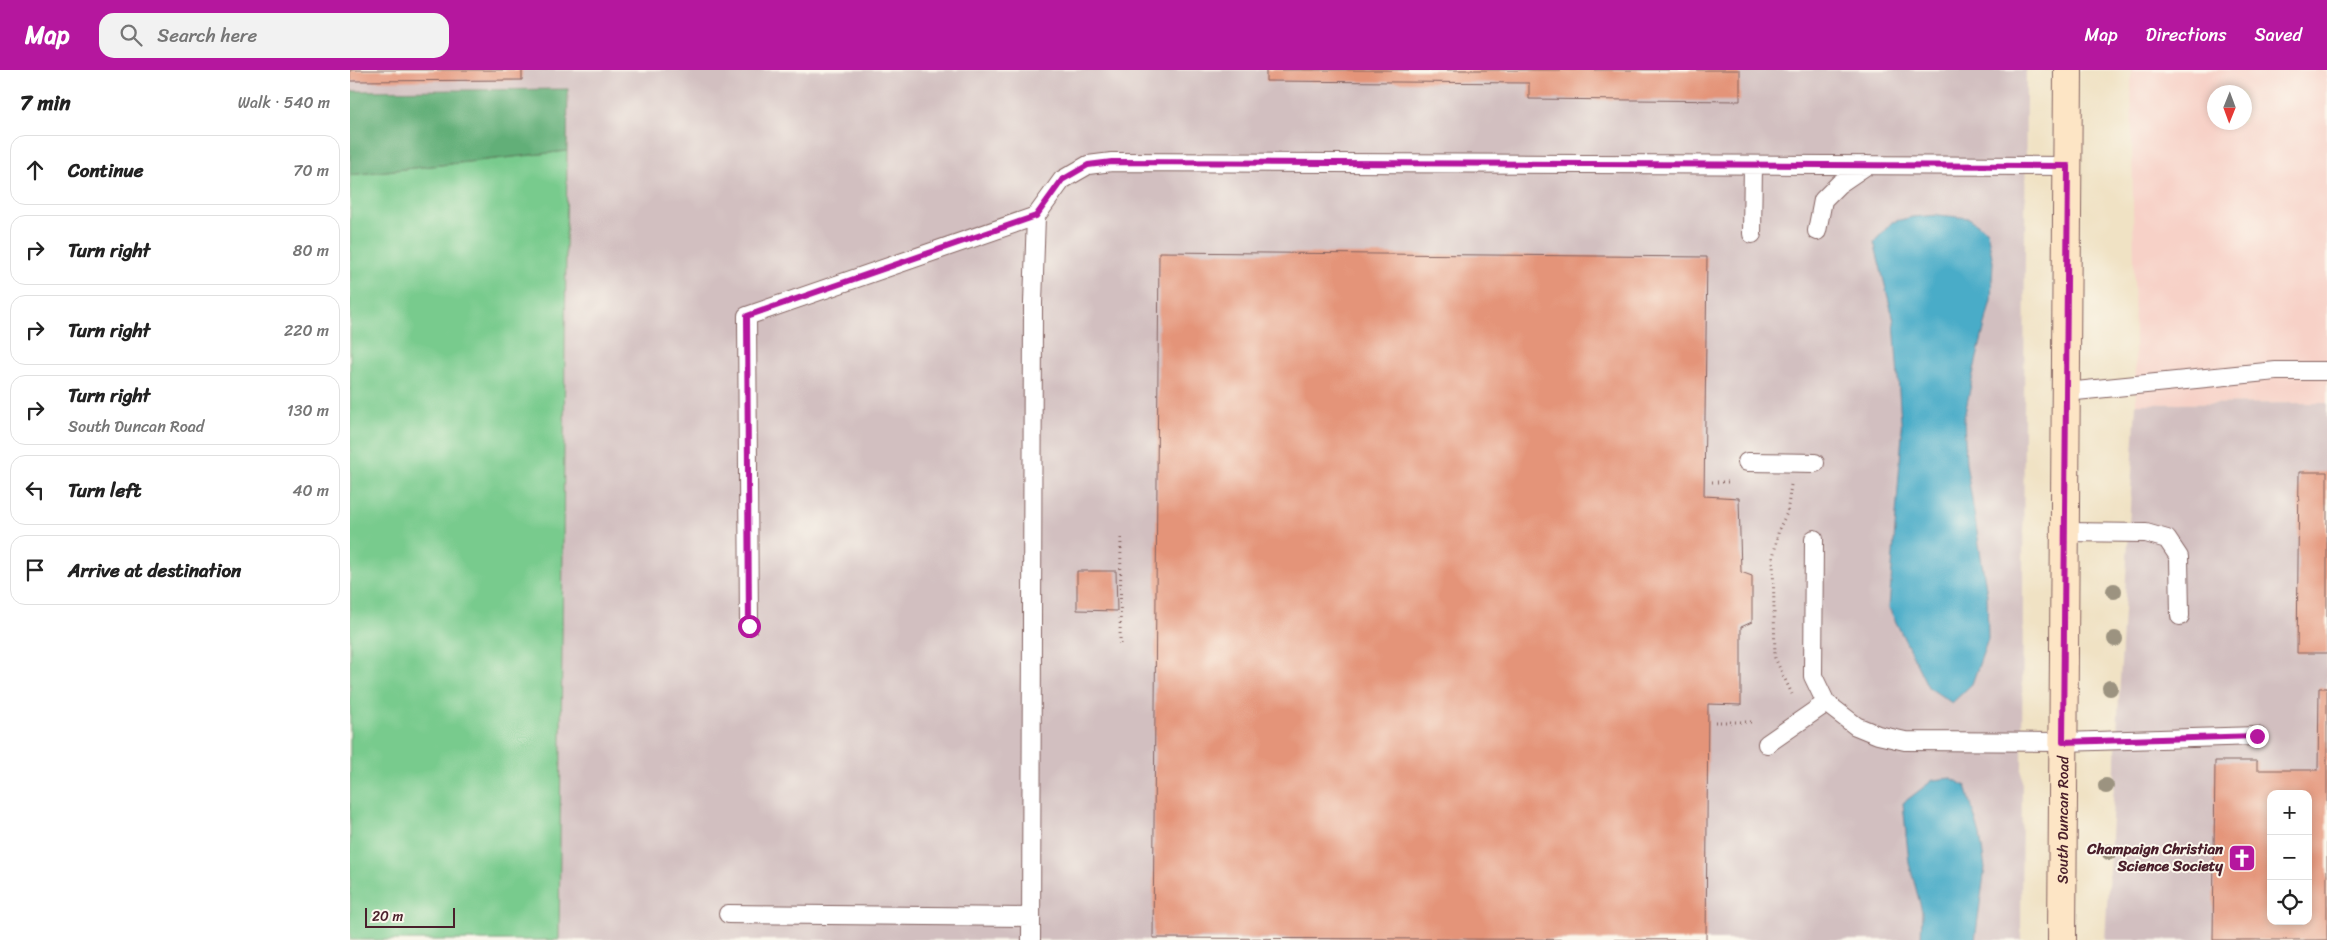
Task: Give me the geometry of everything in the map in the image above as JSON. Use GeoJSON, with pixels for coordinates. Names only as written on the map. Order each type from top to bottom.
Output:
{"type":"FeatureCollection","features":[{"type":"Feature","properties":{"kind":"main road","name":"South Duncan Road"},"geometry":{"type":"LineString","coordinates":[[2062,940],[2068,70]]}},
{"type":"Feature","properties":{"kind":"lane"},"geometry":{"type":"LineString","coordinates":[[1031,940],[1033,303],[1036,216],[1062,180],[1088,165],[1112,162],[2068,166]]}},
{"type":"Feature","properties":{"kind":"lane"},"geometry":{"type":"LineString","coordinates":[[1752,234],[1754,165]]}},
{"type":"Feature","properties":{"kind":"lane"},"geometry":{"type":"LineString","coordinates":[[1817,231],[1823,200],[1839,184],[1867,165]]}},
{"type":"Feature","properties":{"kind":"lane"},"geometry":{"type":"LineString","coordinates":[[749,626],[747,316],[1036,216]]}},
{"type":"Feature","properties":{"kind":"lane"},"geometry":{"type":"LineString","coordinates":[[2066,392],[2276,371],[2327,371]]}},
{"type":"Feature","properties":{"kind":"lane"},"geometry":{"type":"LineString","coordinates":[[1747,462],[1815,463]]}},
{"type":"Feature","properties":{"kind":"lane"},"geometry":{"type":"LineString","coordinates":[[2065,532],[2146,533],[2167,539],[2179,557],[2180,616]]}},
{"type":"Feature","properties":{"kind":"lane"},"geometry":{"type":"LineString","coordinates":[[1814,539],[1813,676],[1826,703],[1856,726],[1878,735],[1905,741],[2063,742],[2257,736]]}},
{"type":"Feature","properties":{"kind":"lane"},"geometry":{"type":"LineString","coordinates":[[1767,744],[1826,703]]}},
{"type":"Feature","properties":{"kind":"lane"},"geometry":{"type":"LineString","coordinates":[[728,914],[1031,917]]}},
{"type":"Feature","properties":{"kind":"path"},"geometry":{"type":"LineString","coordinates":[[1791,481],[1791,494],[1787,513],[1774,542],[1774,646],[1775,658],[1794,697]]}},
{"type":"Feature","properties":{"kind":"path"},"geometry":{"type":"LineString","coordinates":[[1712,482],[1742,482]]}},
{"type":"Feature","properties":{"kind":"path"},"geometry":{"type":"LineString","coordinates":[[1120,644],[1121,538]]}},
{"type":"Feature","properties":{"kind":"path"},"geometry":{"type":"LineString","coordinates":[[1715,722],[1762,722]]}},
{"type":"Feature","properties":{"kind":"shaded area"},"geometry":{"type":"Polygon","coordinates":[[[350,70],[2026,70],[2021,940],[559,940],[568,89],[350,91],[350,70]]]}},
{"type":"Feature","properties":{"kind":"shaded area"},"geometry":{"type":"Polygon","coordinates":[[[2131,70],[2327,70],[2327,403],[2136,404],[2131,70]]]}},
{"type":"Feature","properties":{"kind":"shaded area"},"geometry":{"type":"Polygon","coordinates":[[[2327,403],[2327,940],[2105,940],[2136,404],[2327,403]]]}},
{"type":"Feature","properties":{"kind":"green space"},"geometry":{"type":"Polygon","coordinates":[[[568,89],[567,151],[350,175],[350,91],[568,89]]]}},
{"type":"Feature","properties":{"kind":"green space"},"geometry":{"type":"Polygon","coordinates":[[[567,151],[559,940],[350,940],[350,175],[567,151]]]}},
{"type":"Feature","properties":{"kind":"water"},"geometry":{"type":"Polygon","coordinates":[[[1939,215],[1969,218],[1987,231],[1993,262],[1991,300],[1964,418],[1966,463],[1987,594],[1988,639],[1972,684],[1952,703],[1928,687],[1889,608],[1902,435],[1894,321],[1874,242],[1892,222],[1912,217],[1939,215]]]}},
{"type":"Feature","properties":{"kind":"water"},"geometry":{"type":"Polygon","coordinates":[[[1951,778],[1966,786],[1980,835],[1985,868],[1975,940],[1921,940],[1922,911],[1909,863],[1903,803],[1933,780],[1951,778]]]}},
{"type":"Feature","properties":{"kind":"building"},"geometry":{"type":"Polygon","coordinates":[[[350,70],[522,70],[522,80],[350,81],[350,70]]]}},
{"type":"Feature","properties":{"kind":"building"},"geometry":{"type":"Polygon","coordinates":[[[1266,70],[1740,70],[1740,101],[1529,99],[1529,83],[1266,81],[1266,70]]]}},
{"type":"Feature","properties":{"kind":"building"},"geometry":{"type":"Polygon","coordinates":[[[1159,252],[1707,257],[1704,496],[1739,498],[1741,572],[1752,576],[1752,622],[1741,627],[1741,705],[1708,704],[1706,940],[1153,938],[1159,252]]]}},
{"type":"Feature","properties":{"kind":"building"},"geometry":{"type":"Polygon","coordinates":[[[2299,472],[2327,472],[2327,653],[2297,653],[2299,472]]]}},
{"type":"Feature","properties":{"kind":"building"},"geometry":{"type":"Polygon","coordinates":[[[1077,571],[1116,571],[1117,611],[1077,610],[1077,571]]]}},
{"type":"Feature","properties":{"kind":"building","name":"Champaign Christian Science Society"},"geometry":{"type":"Polygon","coordinates":[[[2319,688],[2327,688],[2327,940],[2213,940],[2215,761],[2257,761],[2257,770],[2318,770],[2319,688]]]}},
{"type":"Feature","properties":{"kind":"place","name":"Champaign Christian Science Society"},"geometry":{"type":"Point","coordinates":[2242,858]}},
{"type":"Feature","properties":{"kind":"route"},"geometry":{"type":"LineString","coordinates":[[749,626],[747,316],[1036,216],[1062,180],[1088,165],[1112,162],[2068,166],[2063,742],[2257,736]]}}]}
